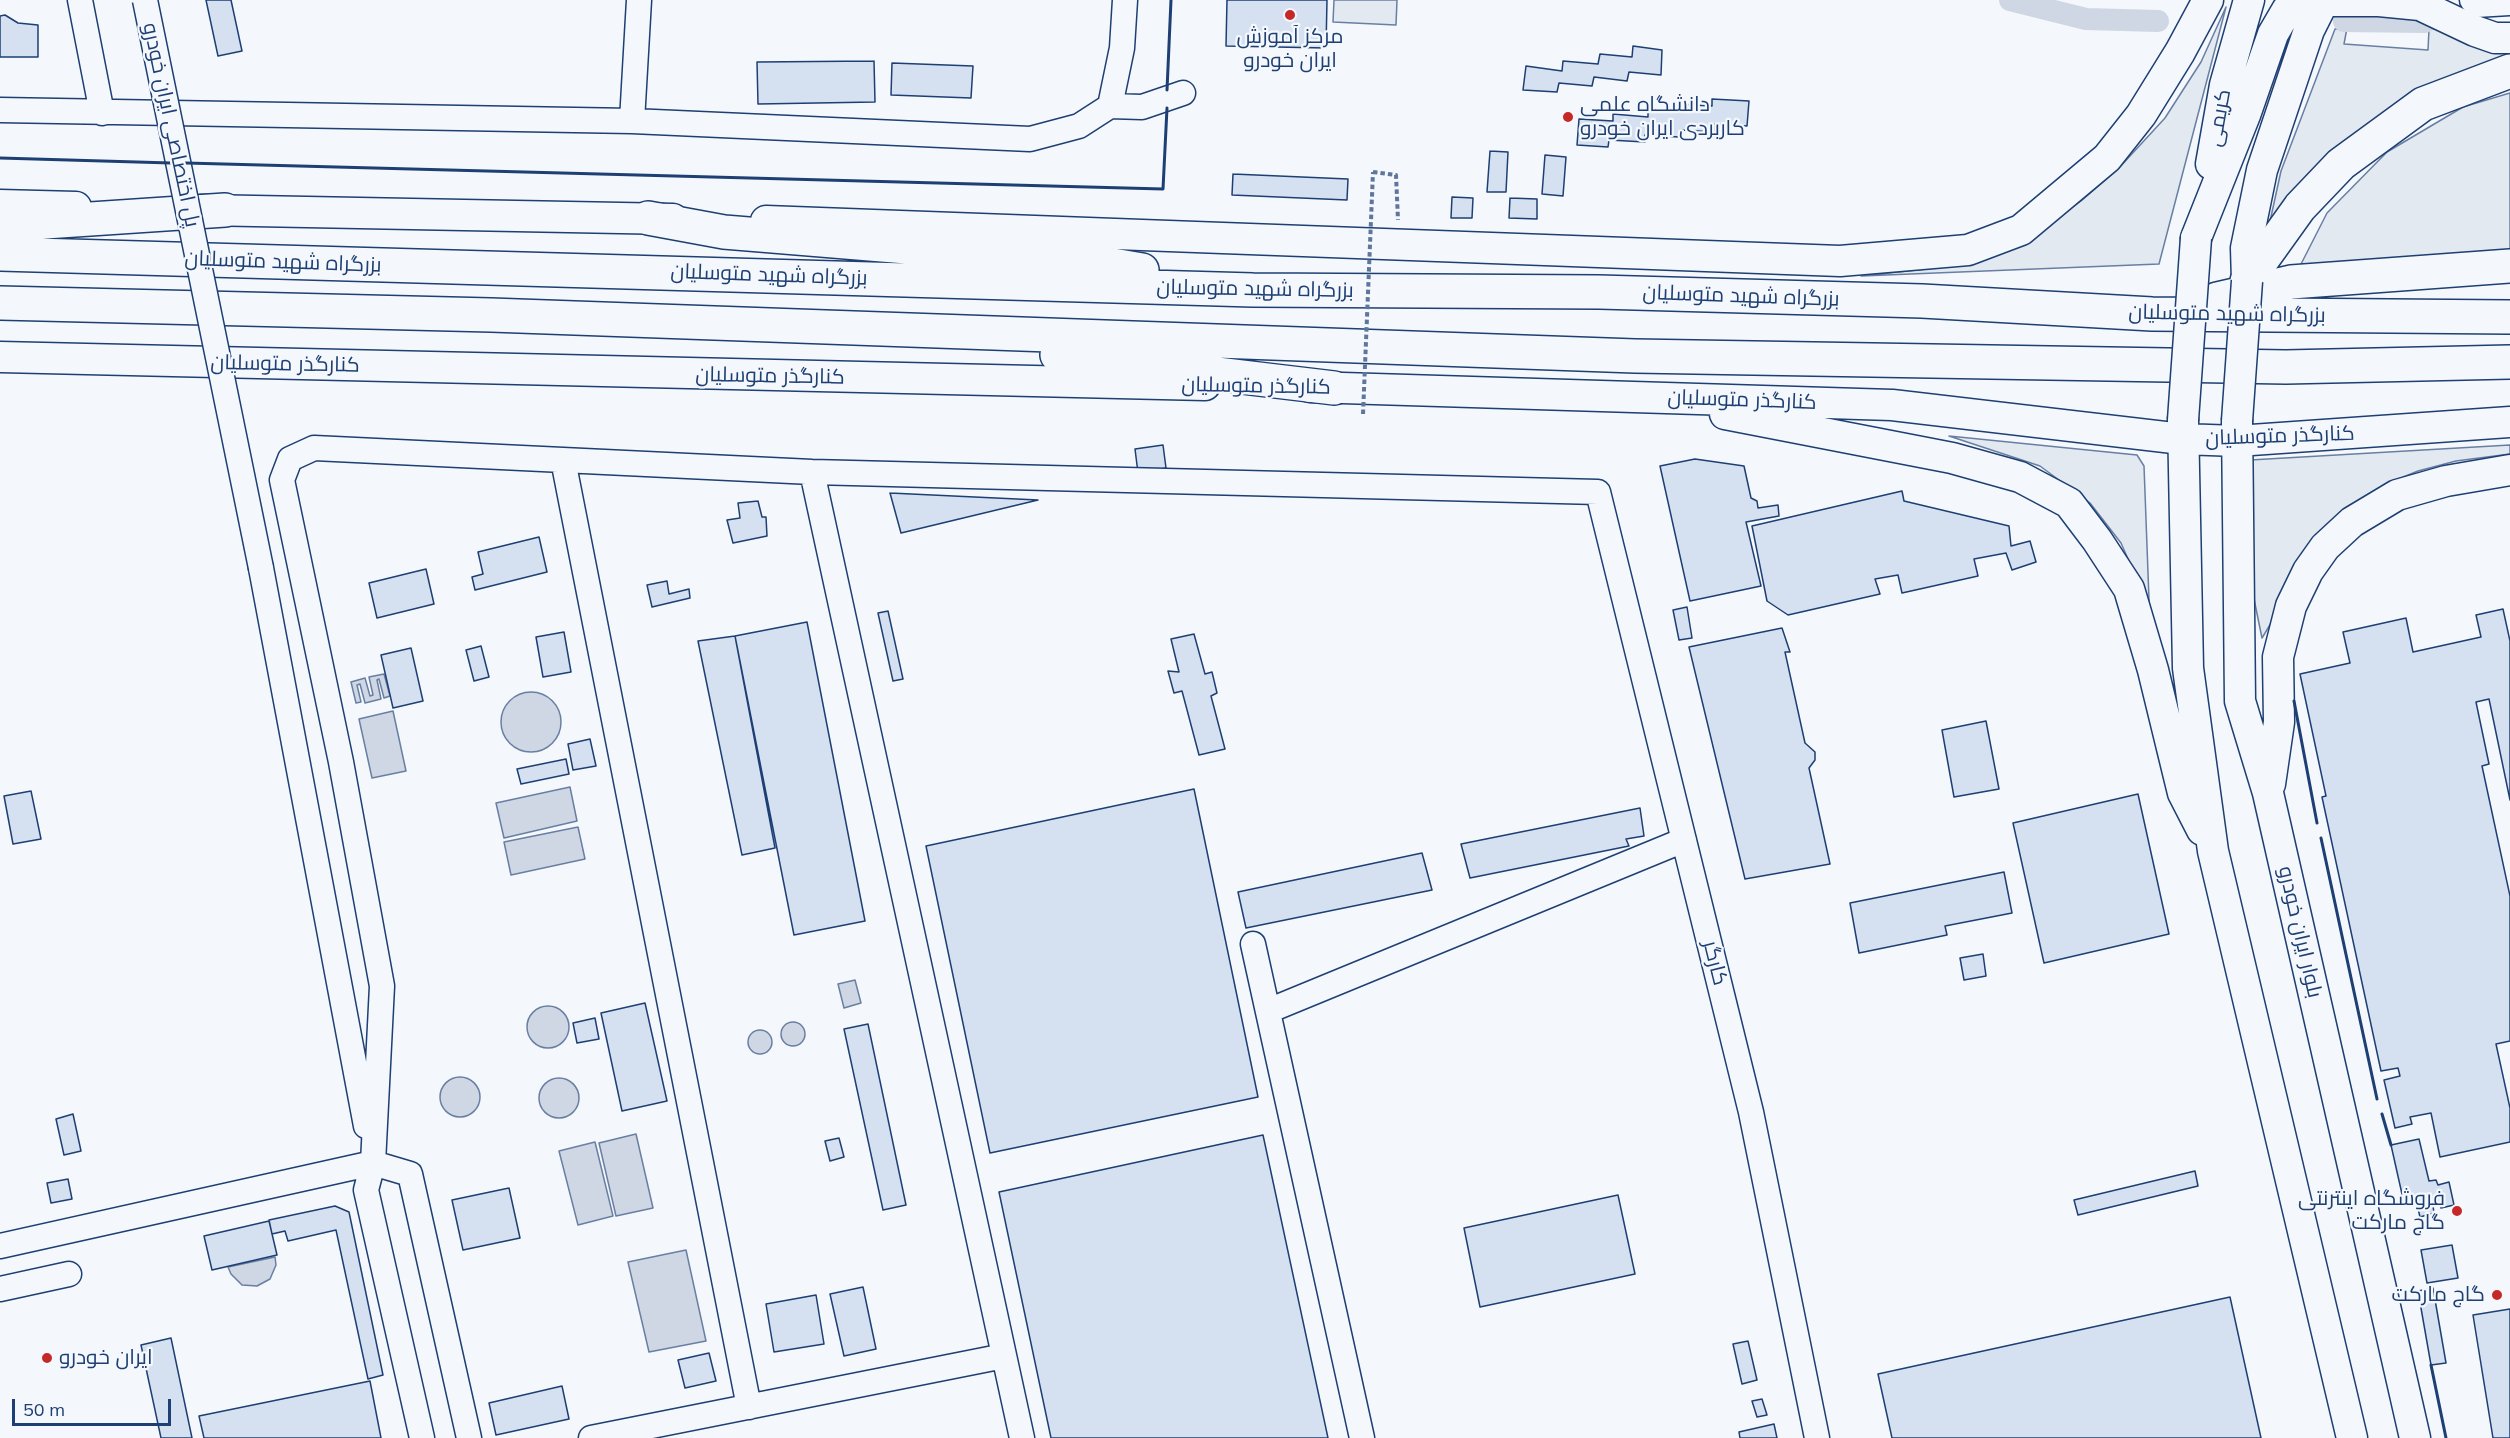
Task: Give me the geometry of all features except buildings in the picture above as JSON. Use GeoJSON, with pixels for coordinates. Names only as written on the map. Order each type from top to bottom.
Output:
{"type":"FeatureCollection","features":[{"type":"Feature","properties":{"kind":"highway"},"geometry":{"type":"LineString","coordinates":[[2247,281],[2300,207],[2341,164],[2424,104],[2510,71]]}},
{"type":"Feature","properties":{"kind":"highway"},"geometry":{"type":"LineString","coordinates":[[0,225],[225,210]]}},
{"type":"Feature","properties":{"kind":"highway"},"geometry":{"type":"LineString","coordinates":[[648,218],[724,232],[1101,262],[1253,290]]}},
{"type":"Feature","properties":{"kind":"highway","name":"بزرگراه شهید متوسلیان"},"geometry":{"type":"LineString","coordinates":[[0,254],[1253,290],[1599,291],[1922,302],[2152,314],[2510,317]]}},
{"type":"Feature","properties":{"kind":"highway"},"geometry":{"type":"LineString","coordinates":[[2152,314],[2291,282],[2510,266]]}},
{"type":"Feature","properties":{"kind":"highway"},"geometry":{"type":"LineString","coordinates":[[0,303],[491,315],[1635,356],[2286,368],[2510,362]]}},
{"type":"Feature","properties":{"kind":"highway"},"geometry":{"type":"LineString","coordinates":[[826,327],[1334,388]]}},
{"type":"Feature","properties":{"kind":"main road"},"geometry":{"type":"LineString","coordinates":[[0,205],[895,225],[1840,261],[1968,250],[2021,230],[2107,158],[2141,115],[2180,52],[2208,0]]}},
{"type":"Feature","properties":{"kind":"main road","name":"کریمی"},"geometry":{"type":"LineString","coordinates":[[2196,238],[2225,85],[2249,0]]}},
{"type":"Feature","properties":{"kind":"main road"},"geometry":{"type":"LineString","coordinates":[[2352,1438],[2212,851],[2188,668],[2182,429],[2196,238],[2273,34],[2287,10],[2298,1],[2420,5],[2475,31],[2495,38],[2510,38]]}},
{"type":"Feature","properties":{"kind":"main road","name":"بلوار ایران خودرو"},"geometry":{"type":"LineString","coordinates":[[2324,1],[2309,30],[2262,170],[2246,248],[2247,281],[2237,431],[2240,701],[2268,793],[2415,1438]]}},
{"type":"Feature","properties":{"kind":"main road","name":"کنارگذر متوسلیان"},"geometry":{"type":"LineString","coordinates":[[0,357],[1640,396],[1892,405],[2182,429],[2237,431],[2510,422]]}},
{"type":"Feature","properties":{"kind":"main road"},"geometry":{"type":"LineString","coordinates":[[1640,396],[1952,458],[2020,477],[2069,503],[2097,540],[2129,590],[2153,670],[2183,792],[2212,851]]}},
{"type":"Feature","properties":{"kind":"main road"},"geometry":{"type":"LineString","coordinates":[[2268,793],[2279,722],[2278,657],[2291,606],[2308,571],[2325,548],[2352,522],[2397,495],[2446,481],[2510,470]]}},
{"type":"Feature","properties":{"kind":"street"},"geometry":{"type":"LineString","coordinates":[[80,0],[102,113]]}},
{"type":"Feature","properties":{"kind":"street","name":"پل اختصاصی ایران خودرو"},"geometry":{"type":"LineString","coordinates":[[145,0],[261,568],[373,1163]]}},
{"type":"Feature","properties":{"kind":"street"},"geometry":{"type":"LineString","coordinates":[[632,121],[639,0]]}},
{"type":"Feature","properties":{"kind":"street"},"geometry":{"type":"LineString","coordinates":[[1110,106],[1122,48],[1125,0]]}},
{"type":"Feature","properties":{"kind":"street"},"geometry":{"type":"LineString","coordinates":[[2472,0],[2476,5],[2510,3]]}},
{"type":"Feature","properties":{"kind":"street"},"geometry":{"type":"LineString","coordinates":[[0,110],[632,121],[1030,139],[1079,126],[1110,106],[1142,107],[1183,93]]}},
{"type":"Feature","properties":{"kind":"street"},"geometry":{"type":"LineString","coordinates":[[422,1438],[366,1190],[373,1163],[382,986],[341,762],[282,480],[290,459],[314,448],[812,472],[1022,1438]]}},
{"type":"Feature","properties":{"kind":"street"},"geometry":{"type":"LineString","coordinates":[[563,460],[749,1407]]}},
{"type":"Feature","properties":{"kind":"street","name":"کارگر"},"geometry":{"type":"LineString","coordinates":[[812,472],[1598,492],[1752,1112],[1817,1438]]}},
{"type":"Feature","properties":{"kind":"street"},"geometry":{"type":"LineString","coordinates":[[1268,1011],[1684,840]]}},
{"type":"Feature","properties":{"kind":"street"},"geometry":{"type":"LineString","coordinates":[[1253,944],[1362,1438]]}},
{"type":"Feature","properties":{"kind":"street"},"geometry":{"type":"LineString","coordinates":[[0,1246],[373,1163],[410,1174],[470,1438]]}},
{"type":"Feature","properties":{"kind":"street"},"geometry":{"type":"LineString","coordinates":[[0,1289],[69,1274]]}},
{"type":"Feature","properties":{"kind":"street"},"geometry":{"type":"LineString","coordinates":[[591,1438],[1004,1356]]}},
{"type":"Feature","properties":{"kind":"path"},"geometry":{"type":"LineString","coordinates":[[1363,414],[1373,172],[1396,175],[1399,246]]}},
{"type":"Feature","properties":{"kind":"shaded area"},"geometry":{"type":"Polygon","coordinates":[[[1334,0],[1397,0],[1396,25],[1333,22],[1334,0]]]}},
{"type":"Feature","properties":{"kind":"shaded area"},"geometry":{"type":"Polygon","coordinates":[[[2226,7],[2159,264],[1861,276],[1954,266],[2016,247],[2081,201],[2118,169],[2165,118],[2201,62],[2226,7]]]}},
{"type":"Feature","properties":{"kind":"shaded area"},"geometry":{"type":"Polygon","coordinates":[[[2347,28],[2344,44],[2428,50],[2429,29],[2456,28],[2510,48],[2510,62],[2267,235],[2281,171],[2335,29],[2347,28]]]}},
{"type":"Feature","properties":{"kind":"shaded area"},"geometry":{"type":"Polygon","coordinates":[[[2510,93],[2510,251],[2298,270],[2327,213],[2387,152],[2463,107],[2510,93]]]}},
{"type":"Feature","properties":{"kind":"shaded area"},"geometry":{"type":"Polygon","coordinates":[[[1949,436],[2137,455],[2144,466],[2150,626],[2139,584],[2121,543],[2090,503],[2040,466],[1949,436]]]}},
{"type":"Feature","properties":{"kind":"shaded area"},"geometry":{"type":"Polygon","coordinates":[[[2510,445],[2510,454],[2456,461],[2418,471],[2391,482],[2282,605],[2262,638],[2253,594],[2250,460],[2510,445]]]}},
{"type":"Feature","properties":{"kind":"shaded area"},"geometry":{"type":"Polygon","coordinates":[[[384,674],[390,696],[384,698],[379,679],[377,680],[381,699],[365,703],[360,684],[357,685],[361,702],[356,703],[351,682],[365,678],[370,696],[373,695],[369,677],[384,674]]]}},
{"type":"Feature","properties":{"kind":"shaded area"},"geometry":{"type":"Polygon","coordinates":[[[525,692],[537,692],[548,697],[556,705],[561,722],[559,734],[548,747],[537,752],[525,752],[514,747],[506,739],[501,728],[501,716],[506,705],[514,697],[525,692]]]}},
{"type":"Feature","properties":{"kind":"shaded area"},"geometry":{"type":"Polygon","coordinates":[[[393,711],[406,771],[372,778],[359,719],[393,711]]]}},
{"type":"Feature","properties":{"kind":"shaded area"},"geometry":{"type":"Polygon","coordinates":[[[570,787],[577,821],[504,838],[496,803],[570,787]]]}},
{"type":"Feature","properties":{"kind":"shaded area"},"geometry":{"type":"Polygon","coordinates":[[[578,827],[585,859],[511,875],[504,842],[578,827]]]}},
{"type":"Feature","properties":{"kind":"shaded area"},"geometry":{"type":"Polygon","coordinates":[[[855,980],[861,1003],[844,1008],[838,984],[855,980]]]}},
{"type":"Feature","properties":{"kind":"shaded area"},"geometry":{"type":"Polygon","coordinates":[[[548,1006],[556,1007],[563,1012],[568,1019],[568,1035],[563,1042],[556,1047],[548,1048],[540,1047],[533,1042],[528,1035],[527,1027],[528,1019],[533,1012],[540,1007],[548,1006]]]}},
{"type":"Feature","properties":{"kind":"shaded area"},"geometry":{"type":"Polygon","coordinates":[[[793,1022],[798,1023],[804,1029],[804,1039],[798,1045],[793,1046],[788,1045],[782,1039],[781,1034],[782,1029],[788,1023],[793,1022]]]}},
{"type":"Feature","properties":{"kind":"shaded area"},"geometry":{"type":"Polygon","coordinates":[[[760,1030],[768,1034],[772,1042],[768,1050],[760,1054],[752,1050],[748,1042],[752,1034],[760,1030]]]}},
{"type":"Feature","properties":{"kind":"shaded area"},"geometry":{"type":"Polygon","coordinates":[[[460,1077],[474,1083],[480,1097],[474,1111],[460,1117],[446,1111],[440,1097],[446,1083],[460,1077]]]}},
{"type":"Feature","properties":{"kind":"shaded area"},"geometry":{"type":"Polygon","coordinates":[[[559,1078],[567,1079],[573,1084],[578,1090],[578,1106],[573,1112],[567,1117],[559,1118],[551,1117],[545,1112],[540,1106],[539,1098],[540,1090],[545,1084],[551,1079],[559,1078]]]}},
{"type":"Feature","properties":{"kind":"shaded area"},"geometry":{"type":"Polygon","coordinates":[[[636,1134],[653,1208],[616,1216],[599,1143],[636,1134]]]}},
{"type":"Feature","properties":{"kind":"shaded area"},"geometry":{"type":"Polygon","coordinates":[[[595,1142],[613,1216],[578,1225],[559,1151],[595,1142]]]}},
{"type":"Feature","properties":{"kind":"shaded area"},"geometry":{"type":"Polygon","coordinates":[[[686,1250],[706,1341],[649,1352],[628,1262],[686,1250]]]}},
{"type":"Feature","properties":{"kind":"shaded area"},"geometry":{"type":"Polygon","coordinates":[[[275,1257],[276,1265],[270,1279],[257,1286],[242,1285],[231,1274],[228,1267],[275,1257]]]}},
{"type":"Feature","properties":{"kind":"waterway"},"geometry":{"type":"LineString","coordinates":[[2010,0],[2086,19],[2158,21]]}},
{"type":"Feature","properties":{"kind":"waterway"},"geometry":{"type":"LineString","coordinates":[[2344,21],[2425,22]]}},
{"type":"Feature","properties":{"kind":"wall"},"geometry":{"type":"LineString","coordinates":[[1167,90],[1171,0]]}},
{"type":"Feature","properties":{"kind":"wall"},"geometry":{"type":"LineString","coordinates":[[186,163],[1163,189],[1167,108]]}},
{"type":"Feature","properties":{"kind":"wall"},"geometry":{"type":"LineString","coordinates":[[0,158],[171,163]]}},
{"type":"Feature","properties":{"kind":"wall"},"geometry":{"type":"LineString","coordinates":[[2294,701],[2317,823]]}},
{"type":"Feature","properties":{"kind":"wall"},"geometry":{"type":"LineString","coordinates":[[2321,838],[2377,1099]]}},
{"type":"Feature","properties":{"kind":"wall"},"geometry":{"type":"LineString","coordinates":[[2382,1114],[2391,1145]]}},
{"type":"Feature","properties":{"kind":"wall"},"geometry":{"type":"LineString","coordinates":[[2431,1365],[2446,1438]]}},
{"type":"Feature","properties":{"kind":"place","name":"مرکز آموزش ایران خودرو"},"geometry":{"type":"Point","coordinates":[1290,15]}},
{"type":"Feature","properties":{"kind":"place","name":"دانشگاه علمی کاربردی ایران خودرو"},"geometry":{"type":"Point","coordinates":[1568,117]}},
{"type":"Feature","properties":{"kind":"place","name":"فروشگاه اینترنتی گاج مارکت"},"geometry":{"type":"Point","coordinates":[2457,1211]}},
{"type":"Feature","properties":{"kind":"place","name":"گاج مارکت"},"geometry":{"type":"Point","coordinates":[2497,1295]}},
{"type":"Feature","properties":{"kind":"place","name":"ایران خودرو"},"geometry":{"type":"Point","coordinates":[47,1358]}}]}
